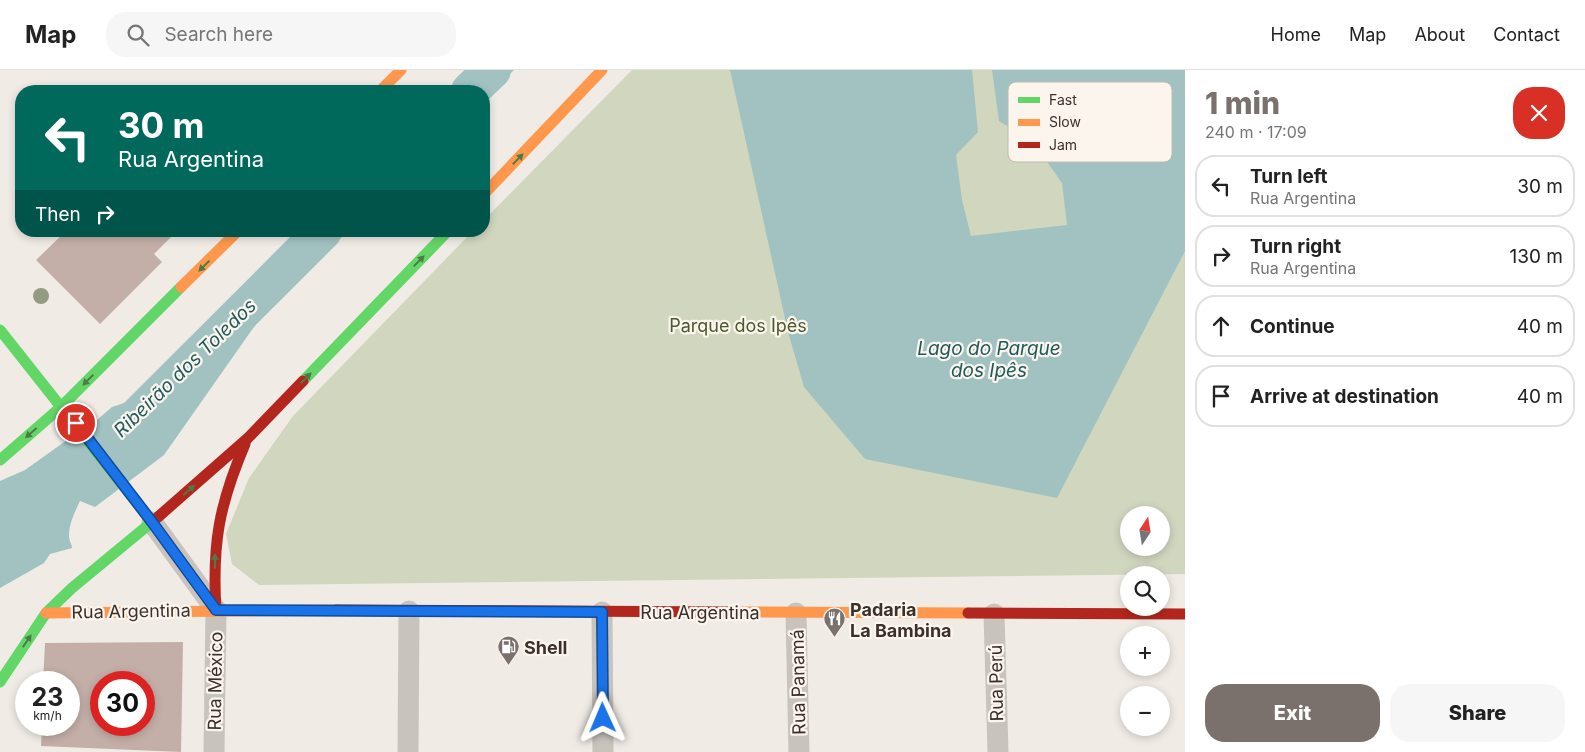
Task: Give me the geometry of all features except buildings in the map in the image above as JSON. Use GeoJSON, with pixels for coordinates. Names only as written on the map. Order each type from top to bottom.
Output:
{"type":"FeatureCollection","features":[{"type":"Feature","properties":{"kind":"main road"},"geometry":{"type":"LineString","coordinates":[[386,85],[401,70]]}},
{"type":"Feature","properties":{"kind":"main road"},"geometry":{"type":"LineString","coordinates":[[490,188],[602,70]]}},
{"type":"Feature","properties":{"kind":"main road"},"geometry":{"type":"LineString","coordinates":[[0,460],[61,407],[232,237]]}},
{"type":"Feature","properties":{"kind":"main road"},"geometry":{"type":"LineString","coordinates":[[0,682],[46,613],[72,588],[152,522],[248,438],[442,237]]}},
{"type":"Feature","properties":{"kind":"main road"},"geometry":{"type":"LineString","coordinates":[[0,330],[76,423],[152,522]]}},
{"type":"Feature","properties":{"kind":"main road"},"geometry":{"type":"LineString","coordinates":[[216,610],[214,557],[218,521],[235,466],[248,438]]}},
{"type":"Feature","properties":{"kind":"main road","name":"Rua Argentina"},"geometry":{"type":"LineString","coordinates":[[46,613],[216,610],[1185,614]]}},
{"type":"Feature","properties":{"kind":"street","name":"Rua Argentina"},"geometry":{"type":"LineString","coordinates":[[152,522],[216,610]]}},
{"type":"Feature","properties":{"kind":"street","name":"Rua México"},"geometry":{"type":"LineString","coordinates":[[214,752],[216,610]]}},
{"type":"Feature","properties":{"kind":"street"},"geometry":{"type":"LineString","coordinates":[[408,752],[409,611]]}},
{"type":"Feature","properties":{"kind":"street"},"geometry":{"type":"LineString","coordinates":[[602,612],[603,752]]}},
{"type":"Feature","properties":{"kind":"street","name":"Rua Panamá"},"geometry":{"type":"LineString","coordinates":[[796,613],[799,752]]}},
{"type":"Feature","properties":{"kind":"street","name":"Rua Perú"},"geometry":{"type":"LineString","coordinates":[[994,614],[998,752]]}},
{"type":"Feature","properties":{"kind":"green space","name":"Parque dos Ipês"},"geometry":{"type":"Polygon","coordinates":[[[632,70],[1185,70],[1185,574],[1170,574],[1170,566],[1120,566],[1120,575],[259,585],[232,564],[226,534],[249,478],[293,416],[467,237],[490,237],[490,214],[632,70]]]}},
{"type":"Feature","properties":{"kind":"water"},"geometry":{"type":"Polygon","coordinates":[[[492,70],[514,70],[490,94],[490,85],[476,85],[492,70]]]}},
{"type":"Feature","properties":{"kind":"water","name":"Lago do Parque dos Ipês"},"geometry":{"type":"Polygon","coordinates":[[[730,70],[972,70],[978,132],[956,155],[962,200],[971,236],[1067,225],[1062,183],[1047,162],[1172,162],[1172,82],[1008,82],[1008,127],[999,121],[992,70],[1185,70],[1185,251],[1057,498],[865,459],[804,387],[788,332],[730,70]]]}},
{"type":"Feature","properties":{"kind":"water"},"geometry":{"type":"Polygon","coordinates":[[[317,237],[342,237],[263,314],[164,455],[95,507],[80,501],[69,531],[72,548],[50,554],[44,563],[0,588],[0,481],[25,470],[67,440],[83,432],[112,407],[169,388],[317,237]]]}},
{"type":"Feature","properties":{"kind":"waterway","name":"Ribeirão dos Toledos"},"geometry":{"type":"LineString","coordinates":[[476,85],[492,70]]}},
{"type":"Feature","properties":{"kind":"waterway","name":"Ribeirão dos Toledos"},"geometry":{"type":"LineString","coordinates":[[137,417],[317,237]]}},
{"type":"Feature","properties":{"kind":"traffic: fast"},"geometry":{"type":"LineString","coordinates":[[303,381],[442,237]]}},
{"type":"Feature","properties":{"kind":"traffic: fast"},"geometry":{"type":"LineString","coordinates":[[0,460],[61,407],[181,287]]}},
{"type":"Feature","properties":{"kind":"traffic: fast"},"geometry":{"type":"LineString","coordinates":[[0,330],[152,522]]}},
{"type":"Feature","properties":{"kind":"traffic: fast"},"geometry":{"type":"LineString","coordinates":[[0,682],[46,613],[72,588],[158,517]]}},
{"type":"Feature","properties":{"kind":"traffic: slow"},"geometry":{"type":"LineString","coordinates":[[386,85],[401,70]]}},
{"type":"Feature","properties":{"kind":"traffic: slow"},"geometry":{"type":"LineString","coordinates":[[490,188],[602,70]]}},
{"type":"Feature","properties":{"kind":"traffic: slow"},"geometry":{"type":"LineString","coordinates":[[181,287],[232,237]]}},
{"type":"Feature","properties":{"kind":"traffic: slow"},"geometry":{"type":"LineString","coordinates":[[46,613],[336,610]]}},
{"type":"Feature","properties":{"kind":"traffic: slow"},"geometry":{"type":"LineString","coordinates":[[735,612],[968,613]]}},
{"type":"Feature","properties":{"kind":"traffic: jam"},"geometry":{"type":"LineString","coordinates":[[158,517],[248,438],[303,381]]}},
{"type":"Feature","properties":{"kind":"traffic: jam"},"geometry":{"type":"LineString","coordinates":[[216,610],[215,565],[219,525],[229,486],[245,444]]}},
{"type":"Feature","properties":{"kind":"traffic: jam"},"geometry":{"type":"LineString","coordinates":[[336,610],[735,612]]}},
{"type":"Feature","properties":{"kind":"traffic: jam"},"geometry":{"type":"LineString","coordinates":[[968,613],[1185,614]]}},
{"type":"Feature","properties":{"kind":"place","name":"Padaria La Bambina"},"geometry":{"type":"Point","coordinates":[834,638]}},
{"type":"Feature","properties":{"kind":"place","name":"Shell"},"geometry":{"type":"Point","coordinates":[508,666]}},
{"type":"Feature","properties":{"kind":"route"},"geometry":{"type":"LineString","coordinates":[[76,423],[152,522],[216,610],[602,612],[603,718]]}}]}
